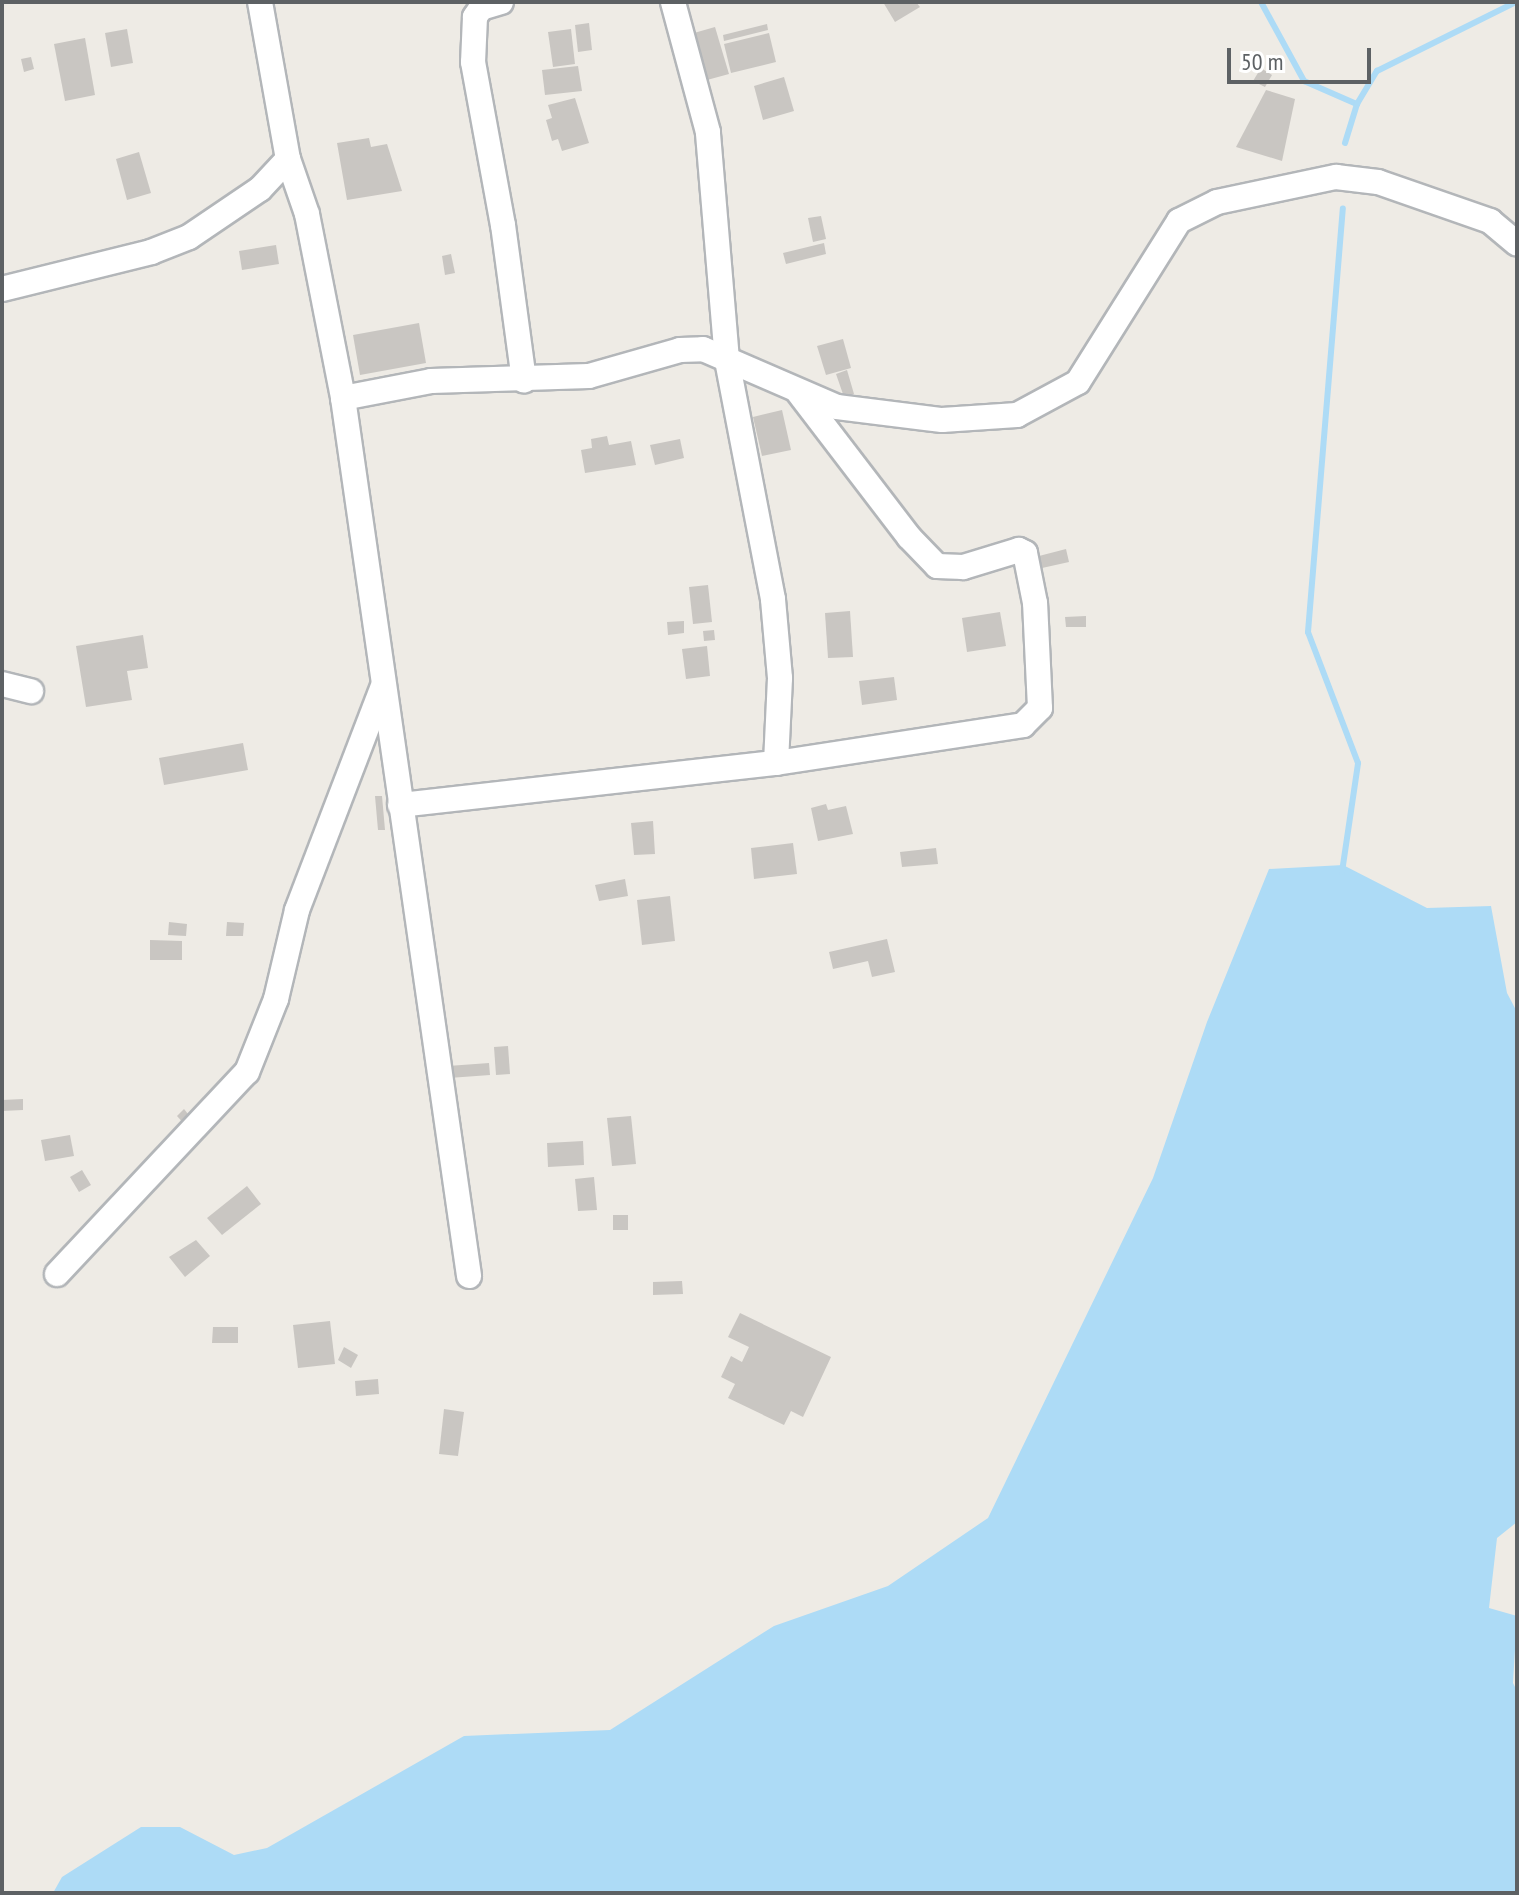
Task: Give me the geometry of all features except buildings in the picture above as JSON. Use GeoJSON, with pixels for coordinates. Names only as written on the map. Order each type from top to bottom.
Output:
{"type":"FeatureCollection","features":[{"type":"Feature","properties":{"kind":"street"},"geometry":{"type":"LineString","coordinates":[[260,2],[288,159],[307,214],[343,398],[469,1276]]}},
{"type":"Feature","properties":{"kind":"street"},"geometry":{"type":"LineString","coordinates":[[501,2],[481,8],[475,17],[473,62],[503,225],[524,381]]}},
{"type":"Feature","properties":{"kind":"street"},"geometry":{"type":"LineString","coordinates":[[673,2],[708,132],[727,360],[773,599],[780,678],[776,763]]}},
{"type":"Feature","properties":{"kind":"street"},"geometry":{"type":"LineString","coordinates":[[2,289],[151,252],[189,237],[260,189],[288,159]]}},
{"type":"Feature","properties":{"kind":"street"},"geometry":{"type":"LineString","coordinates":[[343,398],[431,381],[524,381],[589,376],[680,350],[703,349],[837,407],[942,420],[1017,415],[1078,382],[1179,221],[1217,202],[1336,177],[1378,182],[1490,221],[1517,244]]}},
{"type":"Feature","properties":{"kind":"street"},"geometry":{"type":"LineString","coordinates":[[400,805],[776,763],[1023,725],[1040,708],[1035,603],[1025,553],[1019,550],[963,567],[937,566],[798,391]]}},
{"type":"Feature","properties":{"kind":"street"},"geometry":{"type":"LineString","coordinates":[[57,1274],[247,1072],[276,999],[297,910],[384,682]]}},
{"type":"Feature","properties":{"kind":"street"},"geometry":{"type":"LineString","coordinates":[[2,684],[31,691]]}},
{"type":"Feature","properties":{"kind":"water"},"geometry":{"type":"Polygon","coordinates":[[[1343,865],[1427,908],[1491,906],[1507,993],[1517,1012],[1517,1522],[1497,1538],[1489,1608],[1517,1616],[1513,1683],[1517,1691],[1517,1893],[53,1893],[62,1877],[141,1827],[180,1827],[234,1855],[267,1848],[464,1736],[610,1730],[774,1626],[888,1586],[988,1518],[1153,1178],[1207,1022],[1269,869],[1343,865]]]}},
{"type":"Feature","properties":{"kind":"waterway"},"geometry":{"type":"LineString","coordinates":[[1261,2],[1304,81],[1357,104]]}},
{"type":"Feature","properties":{"kind":"waterway"},"geometry":{"type":"LineString","coordinates":[[1345,143],[1357,104],[1377,71],[1516,2]]}},
{"type":"Feature","properties":{"kind":"waterway"},"geometry":{"type":"LineString","coordinates":[[1342,872],[1358,763],[1308,632],[1343,208]]}}]}
